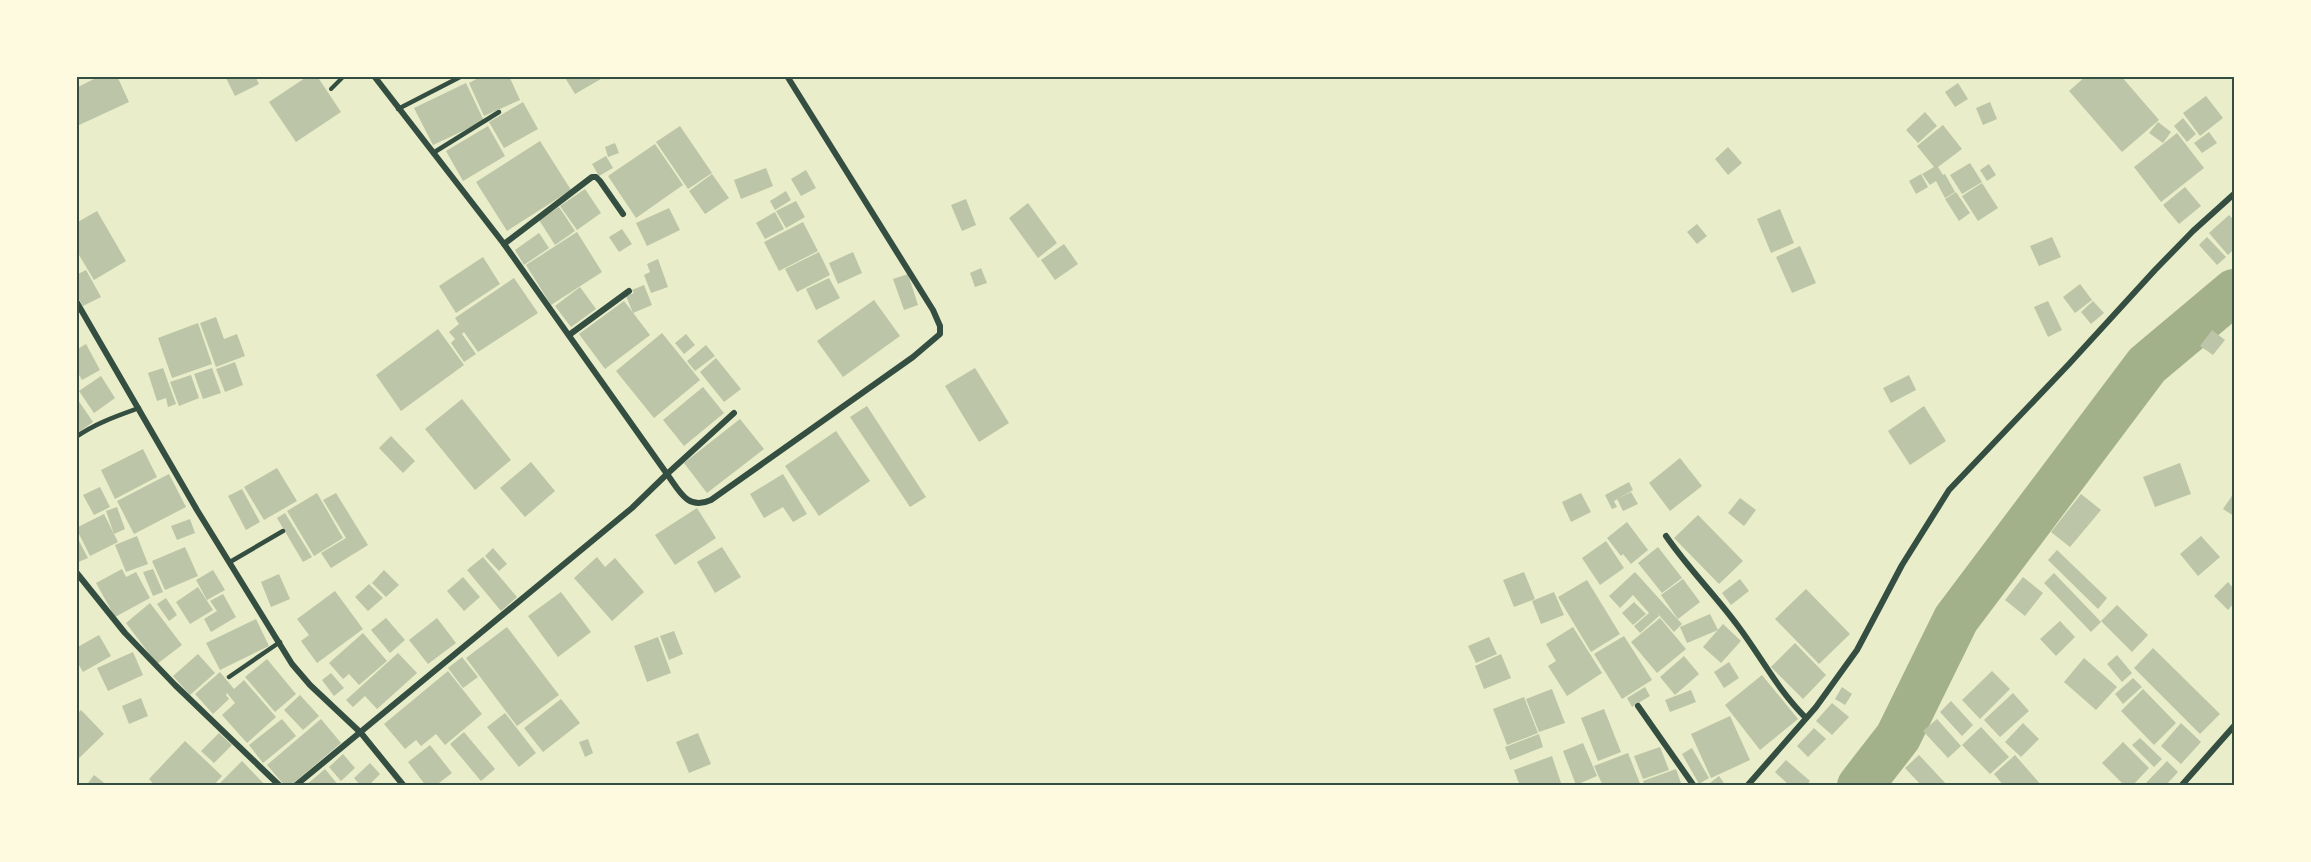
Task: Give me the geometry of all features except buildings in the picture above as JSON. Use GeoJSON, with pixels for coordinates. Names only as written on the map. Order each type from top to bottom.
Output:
{"type":"FeatureCollection","features":[{"type":"Feature","properties":{"kind":"street"},"geometry":{"type":"LineString","coordinates":[[374,76],[504,244],[685,498],[690,502],[702,504],[711,500],[913,357],[940,334],[933,310],[787,76]]}},
{"type":"Feature","properties":{"kind":"street"},"geometry":{"type":"LineString","coordinates":[[504,244],[592,177],[600,181],[623,214]]}},
{"type":"Feature","properties":{"kind":"street"},"geometry":{"type":"LineString","coordinates":[[1748,786],[1806,718],[1857,650],[1902,565],[1949,490],[2155,270],[2193,231],[2235,194]]}},
{"type":"Feature","properties":{"kind":"street"},"geometry":{"type":"LineString","coordinates":[[569,335],[629,291]]}},
{"type":"Feature","properties":{"kind":"street"},"geometry":{"type":"LineString","coordinates":[[76,301],[196,510],[292,664],[310,685],[361,733],[405,786]]}},
{"type":"Feature","properties":{"kind":"street"},"geometry":{"type":"LineString","coordinates":[[295,786],[632,508],[734,413]]}},
{"type":"Feature","properties":{"kind":"street"},"geometry":{"type":"LineString","coordinates":[[1666,537],[1685,564],[1739,628],[1786,699],[1806,718]]}},
{"type":"Feature","properties":{"kind":"street"},"geometry":{"type":"LineString","coordinates":[[76,572],[125,633],[280,786]]}},
{"type":"Feature","properties":{"kind":"street"},"geometry":{"type":"LineString","coordinates":[[1638,706],[1694,786]]}},
{"type":"Feature","properties":{"kind":"street"},"geometry":{"type":"LineString","coordinates":[[2181,786],[2235,726]]}},
{"type":"Feature","properties":{"kind":"lane"},"geometry":{"type":"LineString","coordinates":[[398,109],[462,76]]}},
{"type":"Feature","properties":{"kind":"lane"},"geometry":{"type":"LineString","coordinates":[[433,153],[499,112]]}},
{"type":"Feature","properties":{"kind":"lane"},"geometry":{"type":"LineString","coordinates":[[76,437],[100,423],[139,408]]}},
{"type":"Feature","properties":{"kind":"lane"},"geometry":{"type":"LineString","coordinates":[[230,562],[284,531]]}},
{"type":"Feature","properties":{"kind":"lane"},"geometry":{"type":"LineString","coordinates":[[229,677],[280,642]]}},
{"type":"Feature","properties":{"kind":"path"},"geometry":{"type":"LineString","coordinates":[[331,89],[344,76]]}},
{"type":"Feature","properties":{"kind":"waterway"},"geometry":{"type":"LineString","coordinates":[[1860,786],[1898,737],[1956,619],[2147,365],[2234,292]]}}]}
